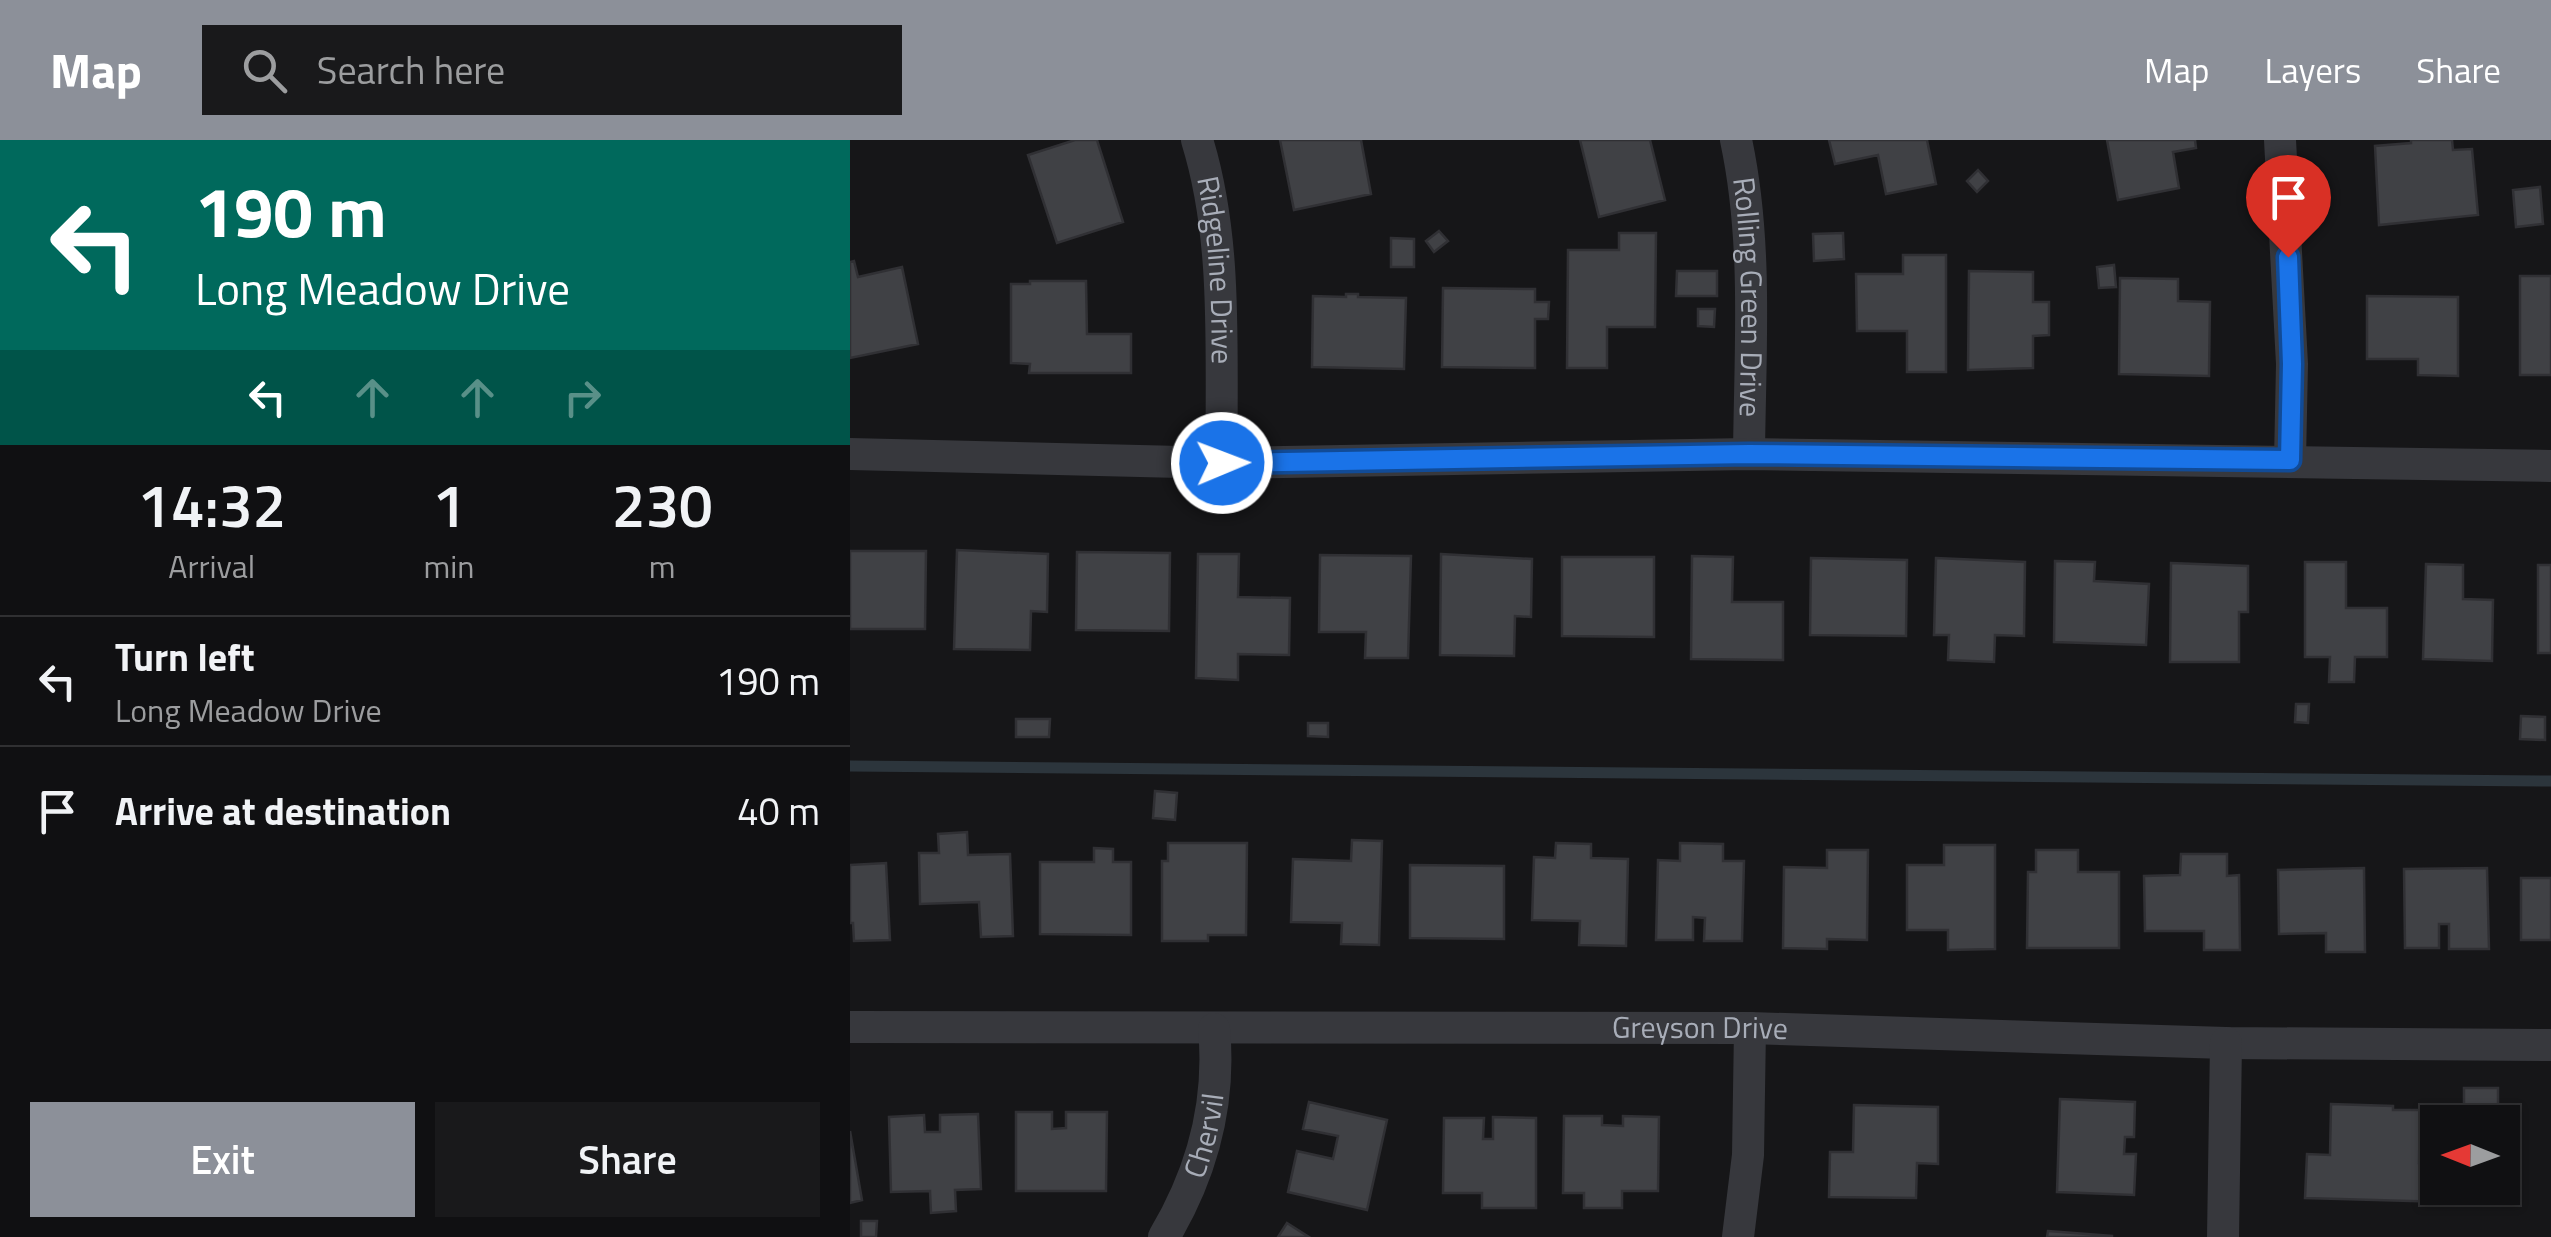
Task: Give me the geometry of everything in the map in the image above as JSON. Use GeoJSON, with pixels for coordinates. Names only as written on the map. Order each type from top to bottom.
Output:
{"type":"FeatureCollection","features":[{"type":"Feature","properties":{"kind":"street","name":"Ridgeline Drive"},"geometry":{"type":"LineString","coordinates":[[1197,140],[1213,209],[1219,276],[1222,463]]}},
{"type":"Feature","properties":{"kind":"street","name":"Rolling Green Drive"},"geometry":{"type":"LineString","coordinates":[[1736,140],[1745,181],[1751,244],[1749,454]]}},
{"type":"Feature","properties":{"kind":"street"},"geometry":{"type":"LineString","coordinates":[[2280,140],[2292,364],[2290,460]]}},
{"type":"Feature","properties":{"kind":"street"},"geometry":{"type":"LineString","coordinates":[[850,454],[1222,463],[1749,454],[2551,466]]}},
{"type":"Feature","properties":{"kind":"street","name":"Greyson Drive"},"geometry":{"type":"LineString","coordinates":[[850,1026],[1750,1028],[2226,1042],[2551,1045]]}},
{"type":"Feature","properties":{"kind":"street"},"geometry":{"type":"LineString","coordinates":[[1738,1237],[1748,1155],[1750,1028]]}},
{"type":"Feature","properties":{"kind":"street","name":"Chervil"},"geometry":{"type":"LineString","coordinates":[[1164,1237],[1179,1212],[1208,1136],[1216,1082],[1214,1029]]}},
{"type":"Feature","properties":{"kind":"street"},"geometry":{"type":"LineString","coordinates":[[2223,1237],[2226,1042]]}},
{"type":"Feature","properties":{"kind":"building"},"geometry":{"type":"Polygon","coordinates":[[[1075,140],[1097,140],[1123,222],[1057,243],[1028,155],[1075,140]]]}},
{"type":"Feature","properties":{"kind":"building"},"geometry":{"type":"Polygon","coordinates":[[[1280,140],[1361,140],[1371,194],[1294,210],[1280,140]]]}},
{"type":"Feature","properties":{"kind":"building"},"geometry":{"type":"Polygon","coordinates":[[[1580,140],[1650,140],[1665,200],[1599,217],[1580,140]]]}},
{"type":"Feature","properties":{"kind":"building"},"geometry":{"type":"Polygon","coordinates":[[[1829,140],[1927,140],[1936,184],[1886,194],[1878,155],[1835,164],[1829,140]]]}},
{"type":"Feature","properties":{"kind":"building"},"geometry":{"type":"Polygon","coordinates":[[[2107,140],[2195,140],[2196,148],[2173,152],[2179,188],[2118,200],[2107,140]]]}},
{"type":"Feature","properties":{"kind":"building"},"geometry":{"type":"Polygon","coordinates":[[[2411,140],[2452,140],[2453,150],[2472,149],[2478,215],[2379,225],[2375,146],[2411,140]]]}},
{"type":"Feature","properties":{"kind":"building"},"geometry":{"type":"Polygon","coordinates":[[[1978,170],[1988,181],[1977,192],[1967,181],[1978,170]]]}},
{"type":"Feature","properties":{"kind":"building"},"geometry":{"type":"Polygon","coordinates":[[[2540,187],[2543,224],[2516,227],[2513,190],[2540,187]]]}},
{"type":"Feature","properties":{"kind":"building"},"geometry":{"type":"Polygon","coordinates":[[[1439,231],[1448,241],[1434,252],[1426,241],[1439,231]]]}},
{"type":"Feature","properties":{"kind":"building"},"geometry":{"type":"Polygon","coordinates":[[[1619,233],[1656,233],[1655,327],[1607,327],[1607,368],[1567,368],[1568,250],[1619,250],[1619,233]]]}},
{"type":"Feature","properties":{"kind":"building"},"geometry":{"type":"Polygon","coordinates":[[[1843,233],[1844,259],[1814,261],[1813,234],[1843,233]]]}},
{"type":"Feature","properties":{"kind":"building"},"geometry":{"type":"Polygon","coordinates":[[[1391,238],[1414,239],[1414,267],[1391,267],[1391,238]]]}},
{"type":"Feature","properties":{"kind":"building"},"geometry":{"type":"Polygon","coordinates":[[[1903,255],[1946,255],[1946,372],[1907,372],[1907,331],[1857,331],[1856,274],[1903,274],[1903,255]]]}},
{"type":"Feature","properties":{"kind":"building"},"geometry":{"type":"Polygon","coordinates":[[[854,261],[858,277],[902,267],[918,344],[850,358],[850,262],[854,261]]]}},
{"type":"Feature","properties":{"kind":"building"},"geometry":{"type":"Polygon","coordinates":[[[2114,265],[2116,287],[2099,288],[2097,267],[2114,265]]]}},
{"type":"Feature","properties":{"kind":"building"},"geometry":{"type":"Polygon","coordinates":[[[1677,271],[1717,271],[1717,296],[1676,296],[1677,271]]]}},
{"type":"Feature","properties":{"kind":"building"},"geometry":{"type":"Polygon","coordinates":[[[1969,271],[2033,272],[2033,302],[2049,302],[2049,335],[2033,336],[2033,368],[1968,370],[1969,271]]]}},
{"type":"Feature","properties":{"kind":"building"},"geometry":{"type":"Polygon","coordinates":[[[2520,276],[2551,276],[2551,375],[2520,375],[2520,276]]]}},
{"type":"Feature","properties":{"kind":"building"},"geometry":{"type":"Polygon","coordinates":[[[2120,278],[2178,279],[2178,301],[2210,302],[2209,376],[2119,374],[2120,278]]]}},
{"type":"Feature","properties":{"kind":"building"},"geometry":{"type":"Polygon","coordinates":[[[1086,281],[1087,334],[1131,334],[1131,373],[1029,373],[1030,364],[1011,363],[1011,284],[1086,281]]]}},
{"type":"Feature","properties":{"kind":"building"},"geometry":{"type":"Polygon","coordinates":[[[1443,288],[1535,289],[1535,302],[1549,302],[1548,319],[1535,319],[1535,368],[1442,367],[1443,288]]]}},
{"type":"Feature","properties":{"kind":"building"},"geometry":{"type":"Polygon","coordinates":[[[1313,296],[1406,298],[1404,369],[1312,367],[1313,296]]]}},
{"type":"Feature","properties":{"kind":"building"},"geometry":{"type":"Polygon","coordinates":[[[2367,296],[2458,297],[2458,376],[2418,375],[2418,359],[2367,359],[2367,296]]]}},
{"type":"Feature","properties":{"kind":"building"},"geometry":{"type":"Polygon","coordinates":[[[1698,309],[1715,309],[1714,327],[1698,326],[1698,309]]]}},
{"type":"Feature","properties":{"kind":"building"},"geometry":{"type":"Polygon","coordinates":[[[957,550],[1048,554],[1047,612],[1031,611],[1030,650],[954,649],[957,550]]]}},
{"type":"Feature","properties":{"kind":"building"},"geometry":{"type":"Polygon","coordinates":[[[850,551],[926,551],[925,629],[850,629],[850,551]]]}},
{"type":"Feature","properties":{"kind":"building"},"geometry":{"type":"Polygon","coordinates":[[[1077,552],[1170,553],[1169,631],[1076,630],[1077,552]]]}},
{"type":"Feature","properties":{"kind":"building"},"geometry":{"type":"Polygon","coordinates":[[[1198,554],[1239,554],[1238,597],[1290,598],[1289,655],[1238,654],[1238,680],[1196,678],[1198,554]]]}},
{"type":"Feature","properties":{"kind":"building"},"geometry":{"type":"Polygon","coordinates":[[[1441,554],[1532,559],[1531,617],[1515,616],[1514,656],[1440,655],[1441,554]]]}},
{"type":"Feature","properties":{"kind":"building"},"geometry":{"type":"Polygon","coordinates":[[[1320,555],[1411,556],[1408,658],[1365,658],[1366,632],[1319,632],[1320,555]]]}},
{"type":"Feature","properties":{"kind":"building"},"geometry":{"type":"Polygon","coordinates":[[[1692,556],[1733,557],[1732,602],[1783,602],[1783,660],[1691,659],[1692,556]]]}},
{"type":"Feature","properties":{"kind":"building"},"geometry":{"type":"Polygon","coordinates":[[[1562,557],[1654,557],[1654,637],[1562,636],[1562,557]]]}},
{"type":"Feature","properties":{"kind":"building"},"geometry":{"type":"Polygon","coordinates":[[[1811,558],[1907,560],[1906,636],[1810,635],[1811,558]]]}},
{"type":"Feature","properties":{"kind":"building"},"geometry":{"type":"Polygon","coordinates":[[[1936,558],[2025,562],[2024,636],[1995,635],[1994,662],[1948,660],[1949,635],[1934,635],[1936,558]]]}},
{"type":"Feature","properties":{"kind":"building"},"geometry":{"type":"Polygon","coordinates":[[[2055,561],[2095,562],[2094,581],[2149,584],[2146,645],[2054,642],[2055,561]]]}},
{"type":"Feature","properties":{"kind":"building"},"geometry":{"type":"Polygon","coordinates":[[[2305,562],[2346,562],[2346,608],[2387,608],[2387,657],[2355,657],[2354,682],[2329,682],[2330,657],[2305,657],[2305,562]]]}},
{"type":"Feature","properties":{"kind":"building"},"geometry":{"type":"Polygon","coordinates":[[[2171,563],[2248,566],[2248,612],[2239,612],[2239,662],[2170,662],[2171,563]]]}},
{"type":"Feature","properties":{"kind":"building"},"geometry":{"type":"Polygon","coordinates":[[[2426,564],[2463,565],[2463,599],[2493,600],[2492,661],[2423,659],[2426,564]]]}},
{"type":"Feature","properties":{"kind":"building"},"geometry":{"type":"Polygon","coordinates":[[[2538,565],[2551,565],[2551,653],[2538,653],[2538,565]]]}},
{"type":"Feature","properties":{"kind":"building"},"geometry":{"type":"Polygon","coordinates":[[[2296,704],[2309,704],[2308,723],[2295,722],[2296,704]]]}},
{"type":"Feature","properties":{"kind":"building"},"geometry":{"type":"Polygon","coordinates":[[[2521,716],[2545,717],[2545,740],[2520,739],[2521,716]]]}},
{"type":"Feature","properties":{"kind":"building"},"geometry":{"type":"Polygon","coordinates":[[[1016,719],[1050,719],[1049,737],[1016,737],[1016,719]]]}},
{"type":"Feature","properties":{"kind":"building"},"geometry":{"type":"Polygon","coordinates":[[[1308,723],[1328,723],[1328,737],[1308,736],[1308,723]]]}},
{"type":"Feature","properties":{"kind":"building"},"geometry":{"type":"Polygon","coordinates":[[[1155,791],[1177,793],[1175,820],[1153,818],[1155,791]]]}},
{"type":"Feature","properties":{"kind":"building"},"geometry":{"type":"Polygon","coordinates":[[[967,832],[968,855],[1010,854],[1013,936],[981,937],[979,902],[920,904],[919,853],[939,853],[938,834],[967,832]]]}},
{"type":"Feature","properties":{"kind":"building"},"geometry":{"type":"Polygon","coordinates":[[[1352,840],[1382,841],[1379,945],[1341,944],[1342,923],[1291,922],[1293,859],[1351,861],[1352,840]]]}},
{"type":"Feature","properties":{"kind":"building"},"geometry":{"type":"Polygon","coordinates":[[[1168,843],[1247,843],[1246,935],[1208,935],[1208,941],[1162,941],[1162,861],[1168,861],[1168,843]]]}},
{"type":"Feature","properties":{"kind":"building"},"geometry":{"type":"Polygon","coordinates":[[[1556,843],[1591,844],[1591,858],[1628,859],[1626,946],[1579,945],[1580,921],[1532,920],[1534,857],[1555,858],[1556,843]]]}},
{"type":"Feature","properties":{"kind":"building"},"geometry":{"type":"Polygon","coordinates":[[[1680,843],[1723,844],[1723,861],[1744,861],[1742,941],[1704,941],[1705,918],[1693,917],[1693,940],[1656,940],[1658,860],[1680,861],[1680,843]]]}},
{"type":"Feature","properties":{"kind":"building"},"geometry":{"type":"Polygon","coordinates":[[[1944,845],[1995,845],[1995,949],[1948,950],[1948,930],[1907,930],[1907,865],[1944,865],[1944,845]]]}},
{"type":"Feature","properties":{"kind":"building"},"geometry":{"type":"Polygon","coordinates":[[[1094,848],[1113,849],[1113,862],[1131,862],[1131,935],[1040,934],[1040,862],[1094,862],[1094,848]]]}},
{"type":"Feature","properties":{"kind":"building"},"geometry":{"type":"Polygon","coordinates":[[[1827,850],[1868,850],[1867,940],[1827,939],[1827,949],[1783,948],[1784,867],[1827,868],[1827,850]]]}},
{"type":"Feature","properties":{"kind":"building"},"geometry":{"type":"Polygon","coordinates":[[[2036,850],[2078,850],[2078,872],[2119,872],[2119,948],[2027,948],[2028,872],[2036,872],[2036,850]]]}},
{"type":"Feature","properties":{"kind":"building"},"geometry":{"type":"Polygon","coordinates":[[[2181,854],[2227,854],[2227,876],[2239,875],[2240,950],[2204,950],[2204,931],[2145,931],[2144,876],[2180,875],[2181,854]]]}},
{"type":"Feature","properties":{"kind":"building"},"geometry":{"type":"Polygon","coordinates":[[[886,863],[890,940],[854,941],[850,923],[850,865],[886,863]]]}},
{"type":"Feature","properties":{"kind":"building"},"geometry":{"type":"Polygon","coordinates":[[[1410,865],[1504,866],[1504,939],[1410,938],[1410,865]]]}},
{"type":"Feature","properties":{"kind":"building"},"geometry":{"type":"Polygon","coordinates":[[[2364,868],[2365,952],[2326,952],[2326,933],[2279,934],[2278,870],[2364,868]]]}},
{"type":"Feature","properties":{"kind":"building"},"geometry":{"type":"Polygon","coordinates":[[[2487,868],[2489,949],[2449,949],[2449,924],[2439,924],[2439,948],[2405,948],[2404,869],[2487,868]]]}},
{"type":"Feature","properties":{"kind":"building"},"geometry":{"type":"Polygon","coordinates":[[[2521,878],[2551,878],[2551,940],[2521,940],[2521,878]]]}},
{"type":"Feature","properties":{"kind":"building"},"geometry":{"type":"Polygon","coordinates":[[[2464,1088],[2498,1088],[2498,1105],[2464,1105],[2464,1088]]]}},
{"type":"Feature","properties":{"kind":"building"},"geometry":{"type":"Polygon","coordinates":[[[2060,1099],[2135,1102],[2134,1137],[2125,1137],[2124,1154],[2136,1154],[2134,1195],[2057,1192],[2060,1099]]]}},
{"type":"Feature","properties":{"kind":"building"},"geometry":{"type":"Polygon","coordinates":[[[1309,1102],[1387,1120],[1367,1210],[1288,1192],[1297,1151],[1333,1159],[1338,1136],[1303,1129],[1309,1102]]]}},
{"type":"Feature","properties":{"kind":"building"},"geometry":{"type":"Polygon","coordinates":[[[2331,1104],[2420,1110],[2420,1201],[2305,1198],[2307,1154],[2330,1155],[2331,1104]]]}},
{"type":"Feature","properties":{"kind":"building"},"geometry":{"type":"Polygon","coordinates":[[[1854,1105],[1938,1107],[1938,1164],[1917,1163],[1916,1198],[1829,1197],[1830,1152],[1853,1152],[1854,1105]]]}},
{"type":"Feature","properties":{"kind":"building"},"geometry":{"type":"Polygon","coordinates":[[[1016,1112],[1052,1112],[1052,1129],[1066,1128],[1066,1112],[1107,1112],[1106,1191],[1016,1191],[1016,1112]]]}},
{"type":"Feature","properties":{"kind":"building"},"geometry":{"type":"Polygon","coordinates":[[[978,1114],[981,1189],[955,1190],[956,1211],[931,1213],[930,1191],[891,1192],[889,1117],[924,1115],[925,1132],[940,1132],[940,1115],[978,1114]]]}},
{"type":"Feature","properties":{"kind":"building"},"geometry":{"type":"Polygon","coordinates":[[[1564,1116],[1602,1116],[1602,1125],[1623,1126],[1623,1116],[1659,1117],[1658,1191],[1622,1191],[1622,1208],[1584,1208],[1584,1193],[1563,1193],[1564,1116]]]}},
{"type":"Feature","properties":{"kind":"building"},"geometry":{"type":"Polygon","coordinates":[[[1493,1117],[1536,1118],[1536,1208],[1482,1208],[1482,1193],[1443,1193],[1444,1118],[1484,1118],[1483,1139],[1493,1139],[1493,1117]]]}},
{"type":"Feature","properties":{"kind":"building"},"geometry":{"type":"Polygon","coordinates":[[[850,1131],[862,1200],[850,1203],[850,1131]]]}},
{"type":"Feature","properties":{"kind":"building"},"geometry":{"type":"Polygon","coordinates":[[[861,1221],[877,1221],[876,1237],[861,1237],[861,1221]]]}},
{"type":"Feature","properties":{"kind":"building"},"geometry":{"type":"Polygon","coordinates":[[[1287,1223],[1309,1237],[1278,1237],[1287,1223]]]}},
{"type":"Feature","properties":{"kind":"building"},"geometry":{"type":"Polygon","coordinates":[[[2048,1231],[2112,1236],[2112,1237],[2047,1237],[2048,1231]]]}},
{"type":"Feature","properties":{"kind":"waterway"},"geometry":{"type":"LineString","coordinates":[[850,766],[2551,781]]}},
{"type":"Feature","properties":{"kind":"route"},"geometry":{"type":"LineString","coordinates":[[1222,463],[1749,454],[2290,460],[2288,257]]}}]}
